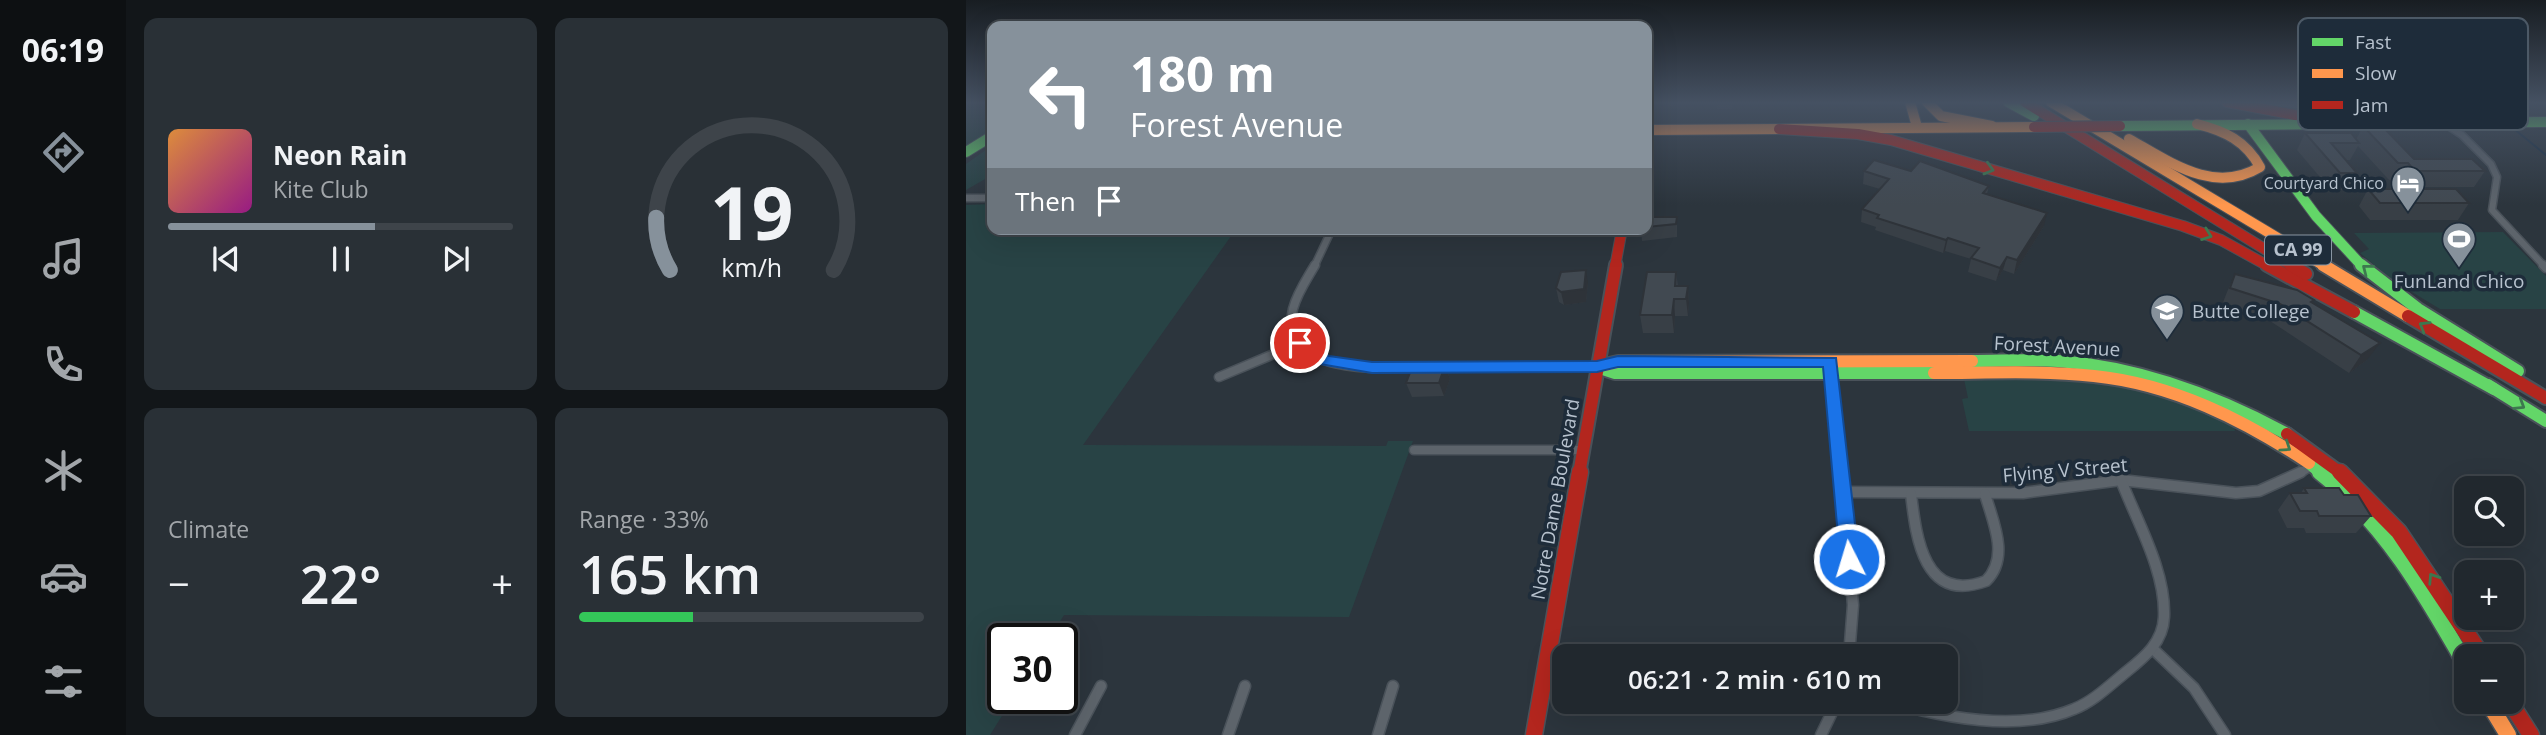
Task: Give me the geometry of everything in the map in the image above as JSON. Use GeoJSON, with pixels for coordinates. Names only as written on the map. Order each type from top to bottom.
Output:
{"type":"FeatureCollection","features":[{"type":"Feature","properties":{"kind":"main road"},"geometry":{"type":"LineString","coordinates":[[1871,136],[2183,226],[2271,265],[2494,389]]}},
{"type":"Feature","properties":{"kind":"main road"},"geometry":{"type":"LineString","coordinates":[[2071,136],[2162,186]]}},
{"type":"Feature","properties":{"kind":"main road","name":"CA 99"},"geometry":{"type":"LineString","coordinates":[[2081,136],[2546,421]]}},
{"type":"Feature","properties":{"kind":"main road","name":"CA 99"},"geometry":{"type":"LineString","coordinates":[[2108,136],[2546,398]]}},
{"type":"Feature","properties":{"kind":"main road"},"geometry":{"type":"LineString","coordinates":[[2126,136],[2204,176],[2234,180],[2256,174],[2260,167],[2258,159],[2245,142],[2235,136]]}},
{"type":"Feature","properties":{"kind":"main road"},"geometry":{"type":"LineString","coordinates":[[2258,136],[2343,247],[2362,266],[2419,307],[2546,389]]}},
{"type":"Feature","properties":{"kind":"main road"},"geometry":{"type":"LineString","coordinates":[[966,152],[987,139]]}},
{"type":"Feature","properties":{"kind":"main road","name":"Notre Dame Boulevard"},"geometry":{"type":"LineString","coordinates":[[1534,735],[1621,235]]}},
{"type":"Feature","properties":{"kind":"main road","name":"Forest Avenue"},"geometry":{"type":"LineString","coordinates":[[1597,367],[1618,362],[1831,367],[2058,361],[2130,369],[2204,391],[2280,429],[2318,462],[2380,508],[2405,538],[2474,644]]}},
{"type":"Feature","properties":{"kind":"main road","name":"Forest Avenue"},"geometry":{"type":"LineString","coordinates":[[2318,462],[2384,535],[2454,646]]}},
{"type":"Feature","properties":{"kind":"main road"},"geometry":{"type":"LineString","coordinates":[[2495,714],[2508,735]]}},
{"type":"Feature","properties":{"kind":"main road"},"geometry":{"type":"LineString","coordinates":[[2518,714],[2531,735]]}},
{"type":"Feature","properties":{"kind":"street"},"geometry":{"type":"LineString","coordinates":[[2461,136],[2494,168],[2497,184],[2492,210],[2546,268]]}},
{"type":"Feature","properties":{"kind":"street"},"geometry":{"type":"LineString","coordinates":[[966,198],[987,198]]}},
{"type":"Feature","properties":{"kind":"street"},"geometry":{"type":"LineString","coordinates":[[1219,377],[1300,343],[1292,321],[1295,302],[1329,235]]}},
{"type":"Feature","properties":{"kind":"street","name":"Forest Avenue"},"geometry":{"type":"LineString","coordinates":[[1300,343],[1325,360],[1357,367],[1597,367]]}},
{"type":"Feature","properties":{"kind":"street"},"geometry":{"type":"LineString","coordinates":[[1831,367],[1853,605],[1850,644]]}},
{"type":"Feature","properties":{"kind":"street"},"geometry":{"type":"LineString","coordinates":[[1414,450],[1583,450]]}},
{"type":"Feature","properties":{"kind":"street","name":"Flying V Street"},"geometry":{"type":"LineString","coordinates":[[1844,492],[2023,493],[2121,480],[2236,494],[2269,487],[2318,462]]}},
{"type":"Feature","properties":{"kind":"street"},"geometry":{"type":"LineString","coordinates":[[1930,714],[1955,717],[2049,716],[2072,710],[2092,698],[2153,649],[2161,635],[2164,603],[2121,480]]}},
{"type":"Feature","properties":{"kind":"street"},"geometry":{"type":"LineString","coordinates":[[1911,494],[1925,562],[1949,582],[1963,586],[1979,584],[1992,576],[1997,565],[1999,552],[1985,494]]}},
{"type":"Feature","properties":{"kind":"street"},"geometry":{"type":"LineString","coordinates":[[2153,649],[2193,684],[2210,706],[2225,735]]}},
{"type":"Feature","properties":{"kind":"street"},"geometry":{"type":"LineString","coordinates":[[1075,735],[1101,686]]}},
{"type":"Feature","properties":{"kind":"street"},"geometry":{"type":"LineString","coordinates":[[1228,735],[1245,686]]}},
{"type":"Feature","properties":{"kind":"street"},"geometry":{"type":"LineString","coordinates":[[1378,735],[1393,686]]}},
{"type":"Feature","properties":{"kind":"street"},"geometry":{"type":"LineString","coordinates":[[1822,735],[1832,714]]}},
{"type":"Feature","properties":{"kind":"green space"},"geometry":{"type":"Polygon","coordinates":[[[966,136],[981,136],[966,148],[966,136]]]}},
{"type":"Feature","properties":{"kind":"green space"},"geometry":{"type":"Polygon","coordinates":[[[987,149],[987,178],[966,190],[966,164],[987,149]]]}},
{"type":"Feature","properties":{"kind":"green space"},"geometry":{"type":"Polygon","coordinates":[[[987,204],[987,235],[1232,235],[1083,445],[1386,446],[1388,441],[1413,441],[1349,617],[1064,615],[1059,623],[987,623],[987,714],[1003,714],[990,735],[966,735],[966,205],[987,204]]]}},
{"type":"Feature","properties":{"kind":"green space","name":"FunLand Chico"},"geometry":{"type":"Polygon","coordinates":[[[2503,232],[2546,276],[2546,309],[2440,309],[2392,280],[2360,253],[2369,249],[2354,233],[2503,232]]]}},
{"type":"Feature","properties":{"kind":"green space"},"geometry":{"type":"Polygon","coordinates":[[[1964,379],[2101,381],[2168,397],[2233,423],[2235,431],[1969,431],[1962,399],[1968,398],[1964,379]]]}},
{"type":"Feature","properties":{"kind":"building"},"geometry":{"type":"Polygon","coordinates":[[[2308,136],[2354,136],[2359,143],[2331,143],[2357,173],[2340,173],[2308,136]]]}},
{"type":"Feature","properties":{"kind":"building"},"geometry":{"type":"Polygon","coordinates":[[[2373,136],[2392,136],[2414,159],[2472,159],[2485,171],[2415,171],[2408,163],[2398,163],[2373,136]]]}},
{"type":"Feature","properties":{"kind":"building"},"geometry":{"type":"Polygon","coordinates":[[[1874,160],[1911,171],[1920,161],[1989,186],[1983,193],[2047,213],[2017,260],[2007,257],[2000,268],[1971,258],[1979,248],[1877,218],[1879,215],[1862,209],[1889,179],[1864,171],[1874,160]]]}},
{"type":"Feature","properties":{"kind":"building"},"geometry":{"type":"Polygon","coordinates":[[[2368,189],[2456,189],[2469,203],[2380,203],[2368,189]]]}},
{"type":"Feature","properties":{"kind":"building"},"geometry":{"type":"Polygon","coordinates":[[[1652,217],[1677,217],[1676,224],[1652,226],[1652,217]]]}},
{"type":"Feature","properties":{"kind":"building"},"geometry":{"type":"Polygon","coordinates":[[[1586,270],[1584,289],[1561,292],[1556,288],[1561,272],[1586,270]]]}},
{"type":"Feature","properties":{"kind":"building"},"geometry":{"type":"Polygon","coordinates":[[[1647,272],[1676,272],[1675,286],[1688,286],[1686,299],[1674,299],[1672,315],[1640,315],[1647,272]]]}},
{"type":"Feature","properties":{"kind":"building"},"geometry":{"type":"Polygon","coordinates":[[[2235,274],[2297,290],[2314,300],[2311,302],[2380,343],[2361,355],[2280,304],[2230,288],[2235,274]]]}},
{"type":"Feature","properties":{"kind":"building"},"geometry":{"type":"Polygon","coordinates":[[[1413,365],[1445,365],[1439,383],[1406,383],[1413,365]]]}},
{"type":"Feature","properties":{"kind":"building"},"geometry":{"type":"Polygon","coordinates":[[[2304,488],[2339,488],[2344,495],[2358,495],[2371,516],[2319,516],[2317,511],[2300,511],[2290,493],[2307,493],[2304,488]]]}},
{"type":"Feature","properties":{"kind":"waterway"},"geometry":{"type":"LineString","coordinates":[[2523,136],[2546,155]]}},
{"type":"Feature","properties":{"kind":"traffic: fast"},"geometry":{"type":"LineString","coordinates":[[2257,136],[2330,234],[2362,266],[2418,309],[2518,371]]}},
{"type":"Feature","properties":{"kind":"traffic: fast"},"geometry":{"type":"LineString","coordinates":[[966,152],[987,139]]}},
{"type":"Feature","properties":{"kind":"traffic: fast"},"geometry":{"type":"LineString","coordinates":[[2354,312],[2494,389]]}},
{"type":"Feature","properties":{"kind":"traffic: fast"},"geometry":{"type":"LineString","coordinates":[[1972,361],[2047,360],[2118,369],[2177,384],[2233,406],[2287,434]]}},
{"type":"Feature","properties":{"kind":"traffic: fast"},"geometry":{"type":"LineString","coordinates":[[1597,367],[1615,373],[1934,373]]}},
{"type":"Feature","properties":{"kind":"traffic: fast"},"geometry":{"type":"LineString","coordinates":[[2488,385],[2546,421]]}},
{"type":"Feature","properties":{"kind":"traffic: fast"},"geometry":{"type":"LineString","coordinates":[[2309,463],[2335,483],[2379,530],[2416,582],[2454,645]]}},
{"type":"Feature","properties":{"kind":"traffic: slow"},"geometry":{"type":"LineString","coordinates":[[2108,136],[2408,316]]}},
{"type":"Feature","properties":{"kind":"traffic: slow"},"geometry":{"type":"LineString","coordinates":[[2129,139],[2176,165],[2211,178],[2245,176],[2260,167],[2249,149],[2230,136]]}},
{"type":"Feature","properties":{"kind":"traffic: slow"},"geometry":{"type":"LineString","coordinates":[[1597,367],[1618,362],[1972,361]]}},
{"type":"Feature","properties":{"kind":"traffic: slow"},"geometry":{"type":"LineString","coordinates":[[1934,373],[2062,373],[2128,381],[2161,389],[2223,413],[2253,428],[2309,463]]}},
{"type":"Feature","properties":{"kind":"traffic: slow"},"geometry":{"type":"LineString","coordinates":[[2495,714],[2508,735]]}},
{"type":"Feature","properties":{"kind":"traffic: jam"},"geometry":{"type":"LineString","coordinates":[[1871,136],[2183,226],[2221,240],[2354,312]]}},
{"type":"Feature","properties":{"kind":"traffic: jam"},"geometry":{"type":"LineString","coordinates":[[2081,136],[2306,274]]}},
{"type":"Feature","properties":{"kind":"traffic: jam"},"geometry":{"type":"LineString","coordinates":[[1534,735],[1621,235]]}},
{"type":"Feature","properties":{"kind":"traffic: jam"},"geometry":{"type":"LineString","coordinates":[[2408,316],[2546,398]]}},
{"type":"Feature","properties":{"kind":"traffic: jam"},"geometry":{"type":"LineString","coordinates":[[2287,434],[2348,478],[2375,504],[2421,562],[2474,644]]}},
{"type":"Feature","properties":{"kind":"traffic: jam"},"geometry":{"type":"LineString","coordinates":[[2518,714],[2531,735]]}},
{"type":"Feature","properties":{"kind":"place","name":"Courtyard Chico"},"geometry":{"type":"Point","coordinates":[2408,213]}},
{"type":"Feature","properties":{"kind":"place","name":"FunLand Chico"},"geometry":{"type":"Point","coordinates":[2459,269]}},
{"type":"Feature","properties":{"kind":"place","name":"Butte College"},"geometry":{"type":"Point","coordinates":[2167,341]}},
{"type":"Feature","properties":{"kind":"route"},"geometry":{"type":"LineString","coordinates":[[1300,343],[1325,360],[1372,368],[1597,367],[1618,362],[1830,362],[1849,559]]}}]}
